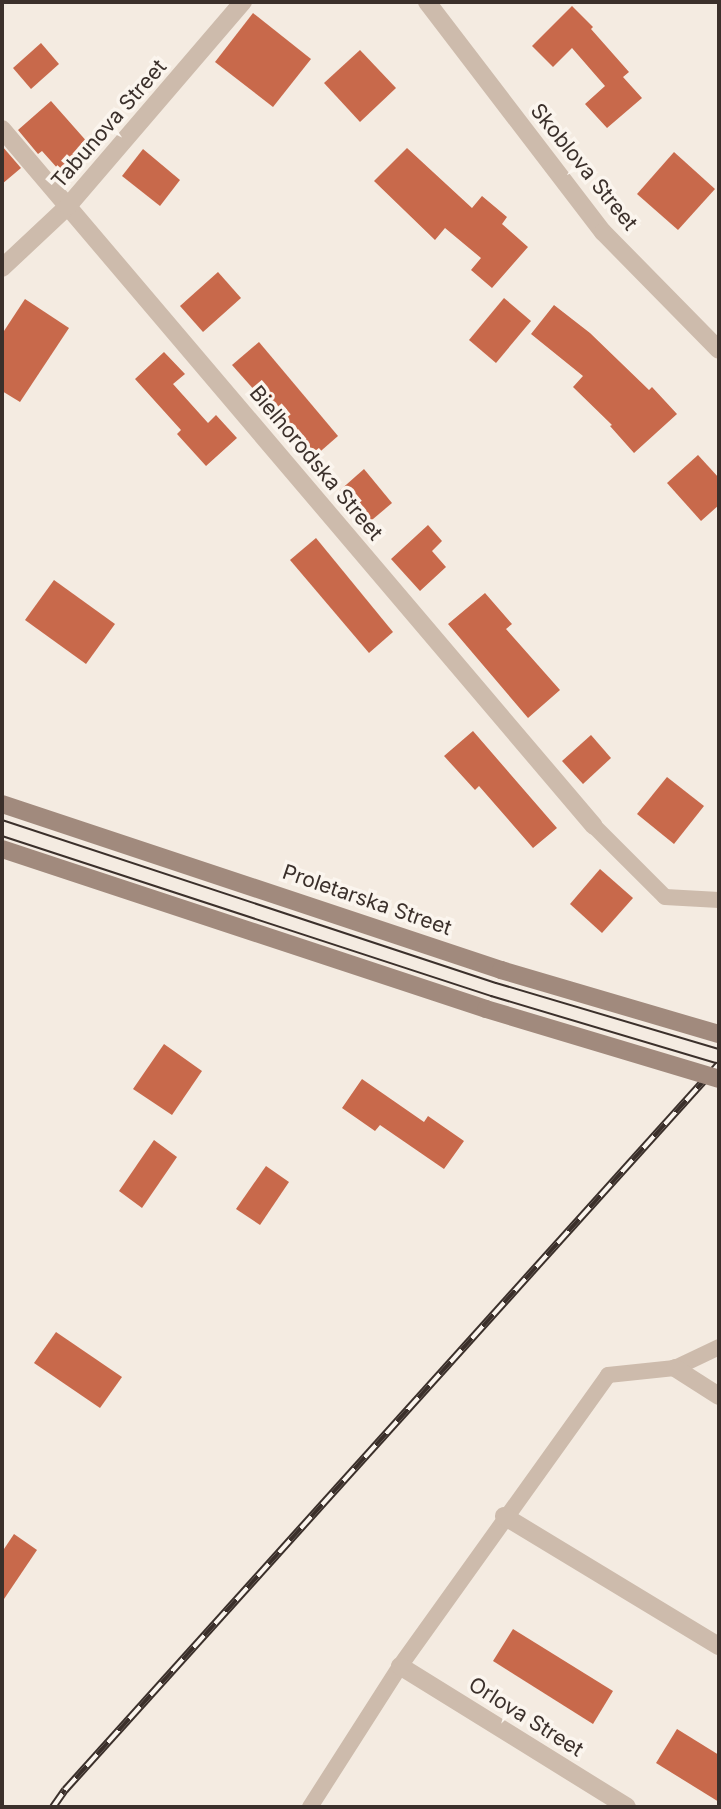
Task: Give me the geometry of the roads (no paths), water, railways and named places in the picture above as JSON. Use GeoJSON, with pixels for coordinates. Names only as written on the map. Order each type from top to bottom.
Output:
{"type":"FeatureCollection","features":[{"type":"Feature","properties":{"kind":"main road","name":"Proletarska Street"},"geometry":{"type":"LineString","coordinates":[[2,804],[501,970],[719,1034]]}},
{"type":"Feature","properties":{"kind":"main road"},"geometry":{"type":"LineString","coordinates":[[2,849],[486,1009],[719,1079]]}},
{"type":"Feature","properties":{"kind":"street","name":"Tabunova Street"},"geometry":{"type":"LineString","coordinates":[[2,268],[68,206],[243,2]]}},
{"type":"Feature","properties":{"kind":"street","name":"Skoblova Street"},"geometry":{"type":"LineString","coordinates":[[427,2],[603,232],[719,350]]}},
{"type":"Feature","properties":{"kind":"street","name":"Bielhorodska Street"},"geometry":{"type":"LineString","coordinates":[[2,129],[594,826]]}},
{"type":"Feature","properties":{"kind":"street"},"geometry":{"type":"LineString","coordinates":[[675,1368],[719,1396]]}},
{"type":"Feature","properties":{"kind":"street"},"geometry":{"type":"LineString","coordinates":[[504,1516],[719,1646]]}},
{"type":"Feature","properties":{"kind":"street","name":"Orlova Street"},"geometry":{"type":"LineString","coordinates":[[400,1666],[627,1807]]}},
{"type":"Feature","properties":{"kind":"lane"},"geometry":{"type":"LineString","coordinates":[[594,826],[665,897],[719,900]]}},
{"type":"Feature","properties":{"kind":"lane"},"geometry":{"type":"LineString","coordinates":[[310,1807],[400,1666],[504,1516],[608,1375],[675,1368],[719,1348]]}},
{"type":"Feature","properties":{"kind":"tram line"},"geometry":{"type":"LineString","coordinates":[[2,820],[496,983],[719,1049]]}},
{"type":"Feature","properties":{"kind":"tram line"},"geometry":{"type":"LineString","coordinates":[[2,836],[491,996],[719,1064]]}},
{"type":"Feature","properties":{"kind":"railway"},"geometry":{"type":"LineString","coordinates":[[53,1807],[65,1790],[719,1064]]}}]}
